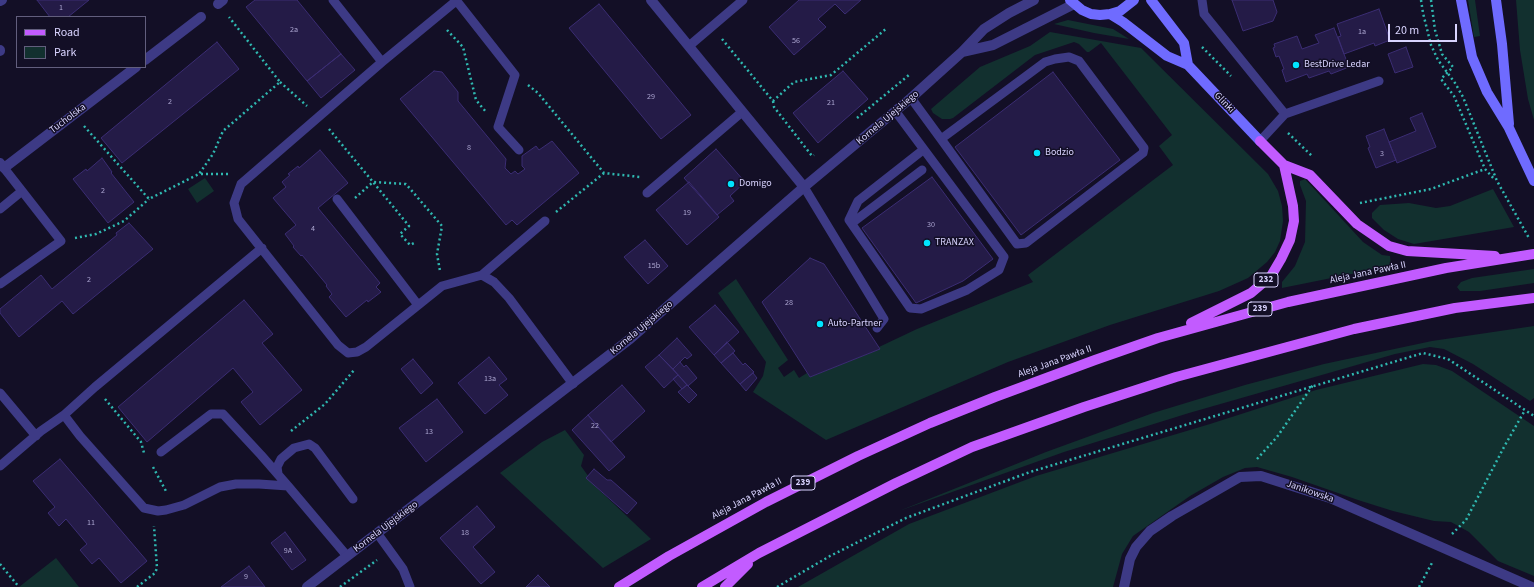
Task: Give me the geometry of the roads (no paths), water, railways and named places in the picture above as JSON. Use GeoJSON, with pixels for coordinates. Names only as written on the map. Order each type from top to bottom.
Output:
{"type":"FeatureCollection","features":[{"type":"Feature","properties":{"kind":"main road"},"geometry":{"type":"LineString","coordinates":[[1072,2],[1091,14],[1100,15],[1120,11],[1134,0]]}},
{"type":"Feature","properties":{"kind":"main road"},"geometry":{"type":"LineString","coordinates":[[1151,0],[1184,43],[1188,65]]}},
{"type":"Feature","properties":{"kind":"main road"},"geometry":{"type":"LineString","coordinates":[[1461,0],[1472,57],[1487,92],[1509,128],[1532,178]]}},
{"type":"Feature","properties":{"kind":"main road"},"geometry":{"type":"LineString","coordinates":[[1496,0],[1502,44],[1509,128]]}},
{"type":"Feature","properties":{"kind":"main road","name":"Glinki"},"geometry":{"type":"LineString","coordinates":[[1110,14],[1123,22],[1167,56],[1188,65],[1260,141]]}},
{"type":"Feature","properties":{"kind":"main road"},"geometry":{"type":"LineString","coordinates":[[1260,141],[1284,165],[1310,175],[1357,224],[1389,246],[1406,251],[1515,257]]}},
{"type":"Feature","properties":{"kind":"main road","name":"232"},"geometry":{"type":"LineString","coordinates":[[1158,338],[1251,293],[1270,276],[1290,240],[1294,221],[1293,206],[1284,165]]}},
{"type":"Feature","properties":{"kind":"main road","name":"Aleja Jana Pawła II"},"geometry":{"type":"LineString","coordinates":[[619,587],[669,556],[766,502],[858,456],[930,423],[995,397],[1158,338],[1288,302],[1446,268],[1534,254]]}},
{"type":"Feature","properties":{"kind":"main road"},"geometry":{"type":"LineString","coordinates":[[702,587],[759,553],[896,483],[972,447],[1084,407],[1176,377],[1356,328],[1455,308],[1534,298]]}},
{"type":"Feature","properties":{"kind":"main road"},"geometry":{"type":"LineString","coordinates":[[725,587],[759,553]]}},
{"type":"Feature","properties":{"kind":"street"},"geometry":{"type":"LineString","coordinates":[[651,0],[804,187]]}},
{"type":"Feature","properties":{"kind":"street","name":"Kornela Ujejskiego"},"geometry":{"type":"LineString","coordinates":[[307,587],[630,339],[804,187],[896,112],[962,52],[984,29],[1009,13],[1034,0]]}},
{"type":"Feature","properties":{"kind":"street","name":"Kornela Ujejskiego"},"geometry":{"type":"LineString","coordinates":[[962,52],[993,45],[1072,2]]}},
{"type":"Feature","properties":{"kind":"street"},"geometry":{"type":"LineString","coordinates":[[146,59],[201,17]]}},
{"type":"Feature","properties":{"kind":"street","name":"Tucholska"},"geometry":{"type":"LineString","coordinates":[[2,166],[74,115],[135,68]]}},
{"type":"Feature","properties":{"kind":"street","name":"Janikowska"},"geometry":{"type":"LineString","coordinates":[[1124,587],[1130,560],[1136,547],[1150,531],[1172,516],[1240,477],[1261,476],[1330,498],[1532,587]]}},
{"type":"Feature","properties":{"kind":"lane"},"geometry":{"type":"LineString","coordinates":[[333,0],[382,62]]}},
{"type":"Feature","properties":{"kind":"lane"},"geometry":{"type":"LineString","coordinates":[[519,150],[498,127],[515,75],[456,0],[241,184],[234,203],[238,219],[338,345],[348,353],[357,352],[366,347],[442,286],[482,275],[545,221]]}},
{"type":"Feature","properties":{"kind":"lane"},"geometry":{"type":"LineString","coordinates":[[689,46],[743,0]]}},
{"type":"Feature","properties":{"kind":"lane"},"geometry":{"type":"LineString","coordinates":[[1202,0],[1204,14],[1285,114]]}},
{"type":"Feature","properties":{"kind":"lane"},"geometry":{"type":"LineString","coordinates":[[911,98],[1017,244],[1026,243],[1143,153],[1144,148],[1079,61],[1069,57],[1045,62],[941,139]]}},
{"type":"Feature","properties":{"kind":"lane"},"geometry":{"type":"LineString","coordinates":[[1260,141],[1285,114],[1379,80]]}},
{"type":"Feature","properties":{"kind":"lane"},"geometry":{"type":"LineString","coordinates":[[647,193],[742,112]]}},
{"type":"Feature","properties":{"kind":"lane"},"geometry":{"type":"LineString","coordinates":[[896,112],[1004,257],[999,270],[967,290],[921,309],[910,308],[849,220],[858,201],[923,150]]}},
{"type":"Feature","properties":{"kind":"lane"},"geometry":{"type":"LineString","coordinates":[[0,284],[61,241],[2,166]]}},
{"type":"Feature","properties":{"kind":"lane"},"geometry":{"type":"LineString","coordinates":[[852,223],[922,170]]}},
{"type":"Feature","properties":{"kind":"lane"},"geometry":{"type":"LineString","coordinates":[[804,187],[884,319],[877,328]]}},
{"type":"Feature","properties":{"kind":"lane"},"geometry":{"type":"LineString","coordinates":[[0,209],[22,191]]}},
{"type":"Feature","properties":{"kind":"lane"},"geometry":{"type":"LineString","coordinates":[[337,200],[418,305]]}},
{"type":"Feature","properties":{"kind":"lane"},"geometry":{"type":"LineString","coordinates":[[0,466],[64,415],[95,387],[262,248]]}},
{"type":"Feature","properties":{"kind":"lane"},"geometry":{"type":"LineString","coordinates":[[482,275],[494,282],[509,298],[573,384]]}},
{"type":"Feature","properties":{"kind":"lane"},"geometry":{"type":"LineString","coordinates":[[0,393],[36,436]]}},
{"type":"Feature","properties":{"kind":"lane"},"geometry":{"type":"LineString","coordinates":[[161,452],[211,414],[223,414],[278,474],[347,556]]}},
{"type":"Feature","properties":{"kind":"lane"},"geometry":{"type":"LineString","coordinates":[[64,415],[80,436],[144,508],[153,510],[175,508],[220,488],[236,484],[288,486]]}},
{"type":"Feature","properties":{"kind":"lane"},"geometry":{"type":"LineString","coordinates":[[278,474],[277,467],[281,459],[294,448],[309,444],[315,448],[353,499]]}},
{"type":"Feature","properties":{"kind":"lane"},"geometry":{"type":"LineString","coordinates":[[377,533],[403,569],[410,587]]}},
{"type":"Feature","properties":{"kind":"place","name":"BestDrive Ledar"},"geometry":{"type":"Point","coordinates":[1296,65]}},
{"type":"Feature","properties":{"kind":"place","name":"Bodzio"},"geometry":{"type":"Point","coordinates":[1037,153]}},
{"type":"Feature","properties":{"kind":"place","name":"Domigo"},"geometry":{"type":"Point","coordinates":[731,184]}},
{"type":"Feature","properties":{"kind":"place","name":"TRANZAX"},"geometry":{"type":"Point","coordinates":[927,243]}},
{"type":"Feature","properties":{"kind":"place","name":"Auto-Partner"},"geometry":{"type":"Point","coordinates":[820,324]}}]}
